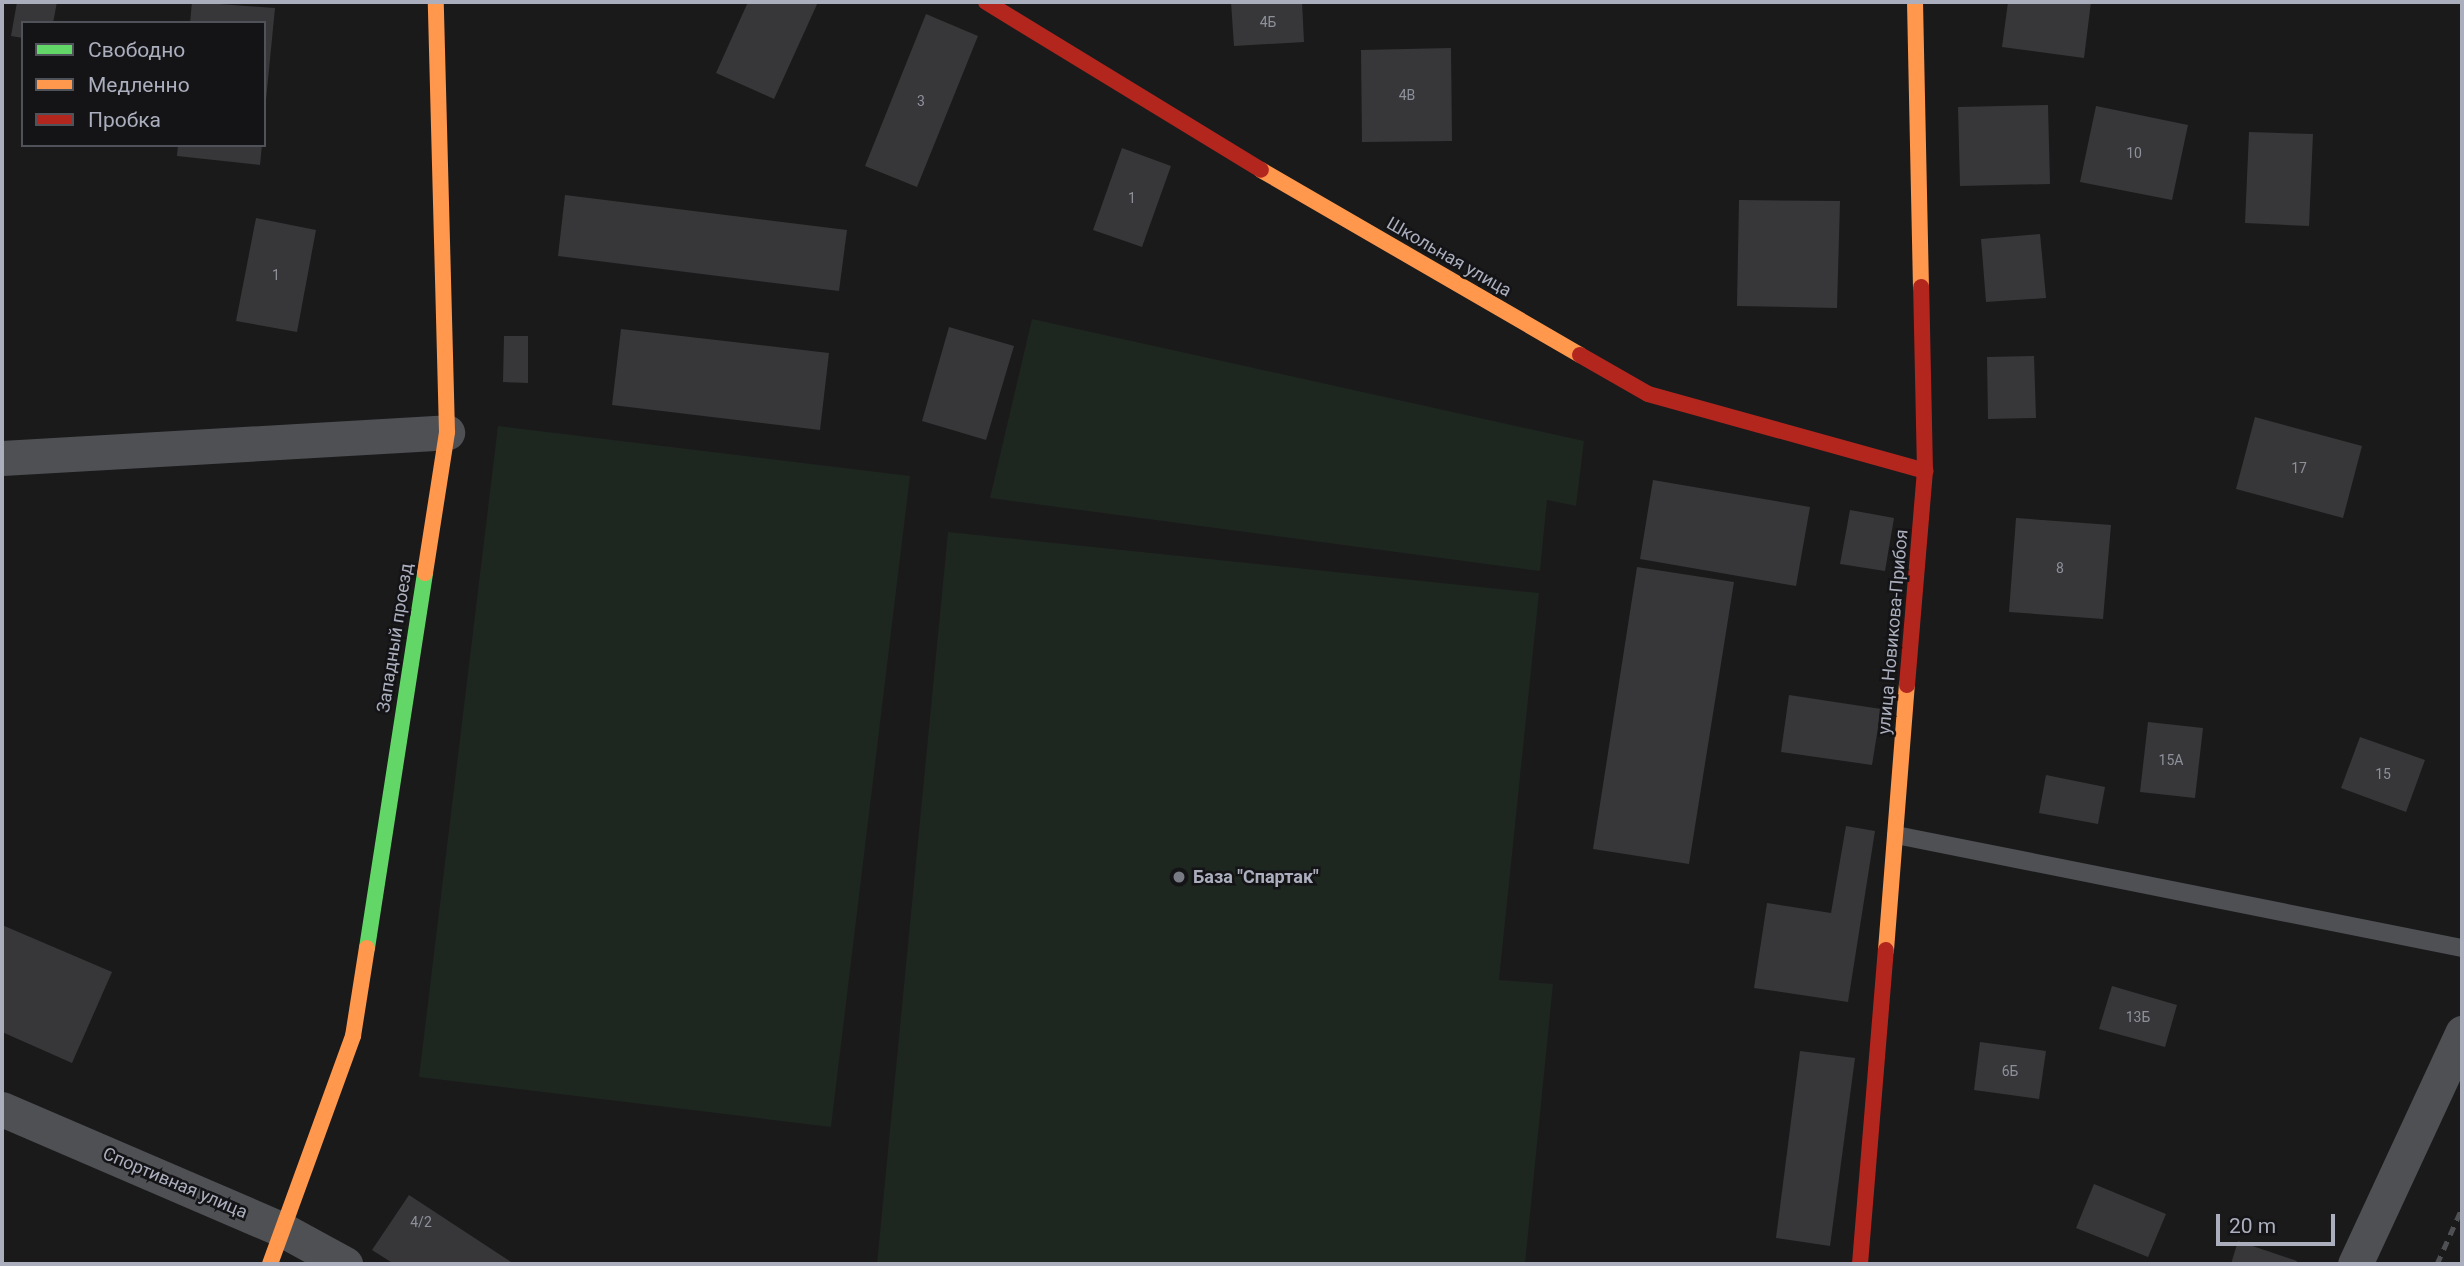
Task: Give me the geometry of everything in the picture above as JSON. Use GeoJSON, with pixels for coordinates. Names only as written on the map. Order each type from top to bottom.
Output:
{"type":"FeatureCollection","features":[{"type":"Feature","properties":{"kind":"street","name":"Западный проезд"},"geometry":{"type":"LineString","coordinates":[[270,1264],[353,1036],[447,432],[436,2]]}},
{"type":"Feature","properties":{"kind":"street","name":"Школьная улица"},"geometry":{"type":"LineString","coordinates":[[986,2],[1223,148],[1648,394],[1925,471]]}},
{"type":"Feature","properties":{"kind":"street","name":"улица Новикова-Прибоя"},"geometry":{"type":"LineString","coordinates":[[1860,1264],[1925,471],[1915,2]]}},
{"type":"Feature","properties":{"kind":"street"},"geometry":{"type":"LineString","coordinates":[[2,458],[447,432]]}},
{"type":"Feature","properties":{"kind":"street"},"geometry":{"type":"LineString","coordinates":[[2355,1264],[2462,1033]]}},
{"type":"Feature","properties":{"kind":"street","name":"Спортивная улица"},"geometry":{"type":"LineString","coordinates":[[2,1109],[283,1230],[345,1264]]}},
{"type":"Feature","properties":{"kind":"lane"},"geometry":{"type":"LineString","coordinates":[[1896,835],[2462,948]]}},
{"type":"Feature","properties":{"kind":"shaded area"},"geometry":{"type":"Polygon","coordinates":[[[1032,319],[1584,441],[1576,506],[1547,500],[1540,571],[990,498],[1032,319]]]}},
{"type":"Feature","properties":{"kind":"shaded area"},"geometry":{"type":"Polygon","coordinates":[[[498,426],[910,476],[831,1127],[419,1077],[498,426]]]}},
{"type":"Feature","properties":{"kind":"shaded area"},"geometry":{"type":"Polygon","coordinates":[[[948,532],[1539,593],[1499,980],[1553,984],[1525,1264],[877,1264],[948,532]]]}},
{"type":"Feature","properties":{"kind":"building"},"geometry":{"type":"Polygon","coordinates":[[[17,2],[57,2],[53,21],[21,21],[21,38],[11,36],[17,2]]]}},
{"type":"Feature","properties":{"kind":"building"},"geometry":{"type":"Polygon","coordinates":[[[192,2],[275,8],[266,100],[266,21],[190,21],[192,2]]]}},
{"type":"Feature","properties":{"kind":"building"},"geometry":{"type":"Polygon","coordinates":[[[748,2],[818,2],[774,99],[716,73],[748,2]]]}},
{"type":"Feature","properties":{"kind":"building"},"geometry":{"type":"Polygon","coordinates":[[[1231,2],[1302,2],[1304,42],[1234,46],[1231,2]]]}},
{"type":"Feature","properties":{"kind":"building"},"geometry":{"type":"Polygon","coordinates":[[[2008,2],[2091,2],[2084,58],[2002,47],[2008,2]]]}},
{"type":"Feature","properties":{"kind":"building"},"geometry":{"type":"Polygon","coordinates":[[[926,14],[978,36],[917,187],[865,166],[926,14]]]}},
{"type":"Feature","properties":{"kind":"building"},"geometry":{"type":"Polygon","coordinates":[[[1451,48],[1452,141],[1362,142],[1361,50],[1451,48]]]}},
{"type":"Feature","properties":{"kind":"building"},"geometry":{"type":"Polygon","coordinates":[[[2048,105],[2050,184],[1960,186],[1958,107],[2048,105]]]}},
{"type":"Feature","properties":{"kind":"building"},"geometry":{"type":"Polygon","coordinates":[[[2096,106],[2188,125],[2172,200],[2080,182],[2096,106]]]}},
{"type":"Feature","properties":{"kind":"building"},"geometry":{"type":"Polygon","coordinates":[[[2249,132],[2313,134],[2309,226],[2245,223],[2249,132]]]}},
{"type":"Feature","properties":{"kind":"building"},"geometry":{"type":"Polygon","coordinates":[[[178,147],[262,147],[260,165],[177,156],[178,147]]]}},
{"type":"Feature","properties":{"kind":"building"},"geometry":{"type":"Polygon","coordinates":[[[1122,148],[1171,166],[1142,247],[1093,230],[1122,148]]]}},
{"type":"Feature","properties":{"kind":"building"},"geometry":{"type":"Polygon","coordinates":[[[565,195],[847,230],[839,291],[558,256],[565,195]]]}},
{"type":"Feature","properties":{"kind":"building"},"geometry":{"type":"Polygon","coordinates":[[[1739,200],[1840,201],[1837,308],[1737,306],[1739,200]]]}},
{"type":"Feature","properties":{"kind":"building"},"geometry":{"type":"Polygon","coordinates":[[[256,218],[316,230],[297,332],[236,321],[256,218]]]}},
{"type":"Feature","properties":{"kind":"building"},"geometry":{"type":"Polygon","coordinates":[[[2040,234],[2046,298],[1986,302],[1981,239],[2040,234]]]}},
{"type":"Feature","properties":{"kind":"building"},"geometry":{"type":"Polygon","coordinates":[[[949,327],[1014,346],[986,440],[922,421],[949,327]]]}},
{"type":"Feature","properties":{"kind":"building"},"geometry":{"type":"Polygon","coordinates":[[[621,329],[829,353],[820,430],[612,405],[621,329]]]}},
{"type":"Feature","properties":{"kind":"building"},"geometry":{"type":"Polygon","coordinates":[[[504,336],[528,336],[528,383],[503,382],[504,336]]]}},
{"type":"Feature","properties":{"kind":"building"},"geometry":{"type":"Polygon","coordinates":[[[2034,356],[2036,418],[1988,419],[1987,357],[2034,356]]]}},
{"type":"Feature","properties":{"kind":"building"},"geometry":{"type":"Polygon","coordinates":[[[2255,417],[2362,446],[2343,518],[2236,489],[2255,417]]]}},
{"type":"Feature","properties":{"kind":"building"},"geometry":{"type":"Polygon","coordinates":[[[1653,480],[1810,507],[1796,586],[1640,559],[1653,480]]]}},
{"type":"Feature","properties":{"kind":"building"},"geometry":{"type":"Polygon","coordinates":[[[1850,510],[1894,518],[1885,571],[1840,564],[1850,510]]]}},
{"type":"Feature","properties":{"kind":"building"},"geometry":{"type":"Polygon","coordinates":[[[2016,518],[2111,525],[2103,619],[2009,612],[2016,518]]]}},
{"type":"Feature","properties":{"kind":"building"},"geometry":{"type":"Polygon","coordinates":[[[1637,567],[1734,582],[1689,864],[1593,849],[1637,567]]]}},
{"type":"Feature","properties":{"kind":"building"},"geometry":{"type":"Polygon","coordinates":[[[1789,695],[1881,709],[1872,765],[1781,752],[1789,695]]]}},
{"type":"Feature","properties":{"kind":"building"},"geometry":{"type":"Polygon","coordinates":[[[2148,722],[2203,728],[2195,798],[2140,792],[2148,722]]]}},
{"type":"Feature","properties":{"kind":"building"},"geometry":{"type":"Polygon","coordinates":[[[2360,737],[2425,760],[2406,812],[2341,788],[2360,737]]]}},
{"type":"Feature","properties":{"kind":"building"},"geometry":{"type":"Polygon","coordinates":[[[2046,775],[2105,787],[2098,824],[2039,813],[2046,775]]]}},
{"type":"Feature","properties":{"kind":"building"},"geometry":{"type":"Polygon","coordinates":[[[1846,826],[1875,831],[1848,1002],[1754,988],[1767,903],[1831,913],[1846,826]]]}},
{"type":"Feature","properties":{"kind":"building"},"geometry":{"type":"Polygon","coordinates":[[[2,925],[112,972],[72,1063],[2,1032],[2,925]]]}},
{"type":"Feature","properties":{"kind":"building"},"geometry":{"type":"Polygon","coordinates":[[[2112,986],[2177,1005],[2165,1047],[2099,1029],[2112,986]]]}},
{"type":"Feature","properties":{"kind":"building"},"geometry":{"type":"Polygon","coordinates":[[[1980,1042],[2046,1051],[2039,1099],[1974,1090],[1980,1042]]]}},
{"type":"Feature","properties":{"kind":"building"},"geometry":{"type":"Polygon","coordinates":[[[1800,1051],[1855,1058],[1830,1246],[1776,1238],[1800,1051]]]}},
{"type":"Feature","properties":{"kind":"building"},"geometry":{"type":"Polygon","coordinates":[[[2094,1184],[2166,1214],[2148,1257],[2076,1228],[2094,1184]]]}},
{"type":"Feature","properties":{"kind":"building"},"geometry":{"type":"Polygon","coordinates":[[[409,1195],[514,1264],[394,1264],[372,1250],[409,1195]]]}},
{"type":"Feature","properties":{"kind":"building"},"geometry":{"type":"Polygon","coordinates":[[[2238,1241],[2297,1261],[2296,1264],[2231,1264],[2238,1241]]]}},
{"type":"Feature","properties":{"kind":"railway"},"geometry":{"type":"LineString","coordinates":[[2437,1264],[2462,1208]]}},
{"type":"Feature","properties":{"kind":"traffic: fast"},"geometry":{"type":"LineString","coordinates":[[367,948],[425,573]]}},
{"type":"Feature","properties":{"kind":"traffic: slow"},"geometry":{"type":"LineString","coordinates":[[425,573],[447,432],[436,2]]}},
{"type":"Feature","properties":{"kind":"traffic: slow"},"geometry":{"type":"LineString","coordinates":[[1915,2],[1921,287]]}},
{"type":"Feature","properties":{"kind":"traffic: slow"},"geometry":{"type":"LineString","coordinates":[[1261,170],[1580,355]]}},
{"type":"Feature","properties":{"kind":"traffic: slow"},"geometry":{"type":"LineString","coordinates":[[1886,950],[1907,685]]}},
{"type":"Feature","properties":{"kind":"traffic: slow"},"geometry":{"type":"LineString","coordinates":[[270,1264],[353,1036],[367,948]]}},
{"type":"Feature","properties":{"kind":"traffic: jam"},"geometry":{"type":"LineString","coordinates":[[986,2],[1261,170]]}},
{"type":"Feature","properties":{"kind":"traffic: jam"},"geometry":{"type":"LineString","coordinates":[[1907,685],[1925,471],[1921,287]]}},
{"type":"Feature","properties":{"kind":"traffic: jam"},"geometry":{"type":"LineString","coordinates":[[1580,355],[1648,394],[1925,471]]}},
{"type":"Feature","properties":{"kind":"traffic: jam"},"geometry":{"type":"LineString","coordinates":[[1860,1264],[1886,950]]}},
{"type":"Feature","properties":{"kind":"place","name":"База \"Спартак\""},"geometry":{"type":"Point","coordinates":[1179,877]}}]}
